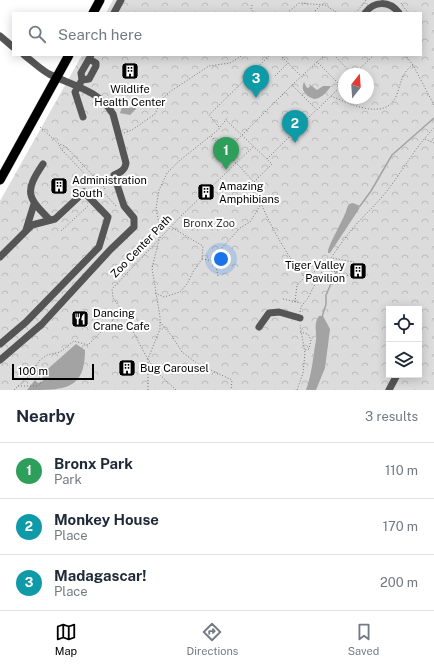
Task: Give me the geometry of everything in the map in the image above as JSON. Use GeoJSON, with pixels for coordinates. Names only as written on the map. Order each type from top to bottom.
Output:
{"type":"FeatureCollection","features":[{"type":"Feature","properties":{"kind":"main road"},"geometry":{"type":"LineString","coordinates":[[94,12],[100,0]]}},
{"type":"Feature","properties":{"kind":"main road"},"geometry":{"type":"LineString","coordinates":[[1,173],[69,56]]}},
{"type":"Feature","properties":{"kind":"street"},"geometry":{"type":"LineString","coordinates":[[115,12],[121,0]]}},
{"type":"Feature","properties":{"kind":"street"},"geometry":{"type":"LineString","coordinates":[[365,12],[371,6],[377,4],[396,3]]}},
{"type":"Feature","properties":{"kind":"street"},"geometry":{"type":"LineString","coordinates":[[0,36],[12,45]]}},
{"type":"Feature","properties":{"kind":"street"},"geometry":{"type":"LineString","coordinates":[[0,360],[42,324],[110,250],[134,228],[134,218],[124,206],[114,175],[122,171],[126,163],[113,114],[105,103],[80,83],[47,73],[25,56]]}},
{"type":"Feature","properties":{"kind":"street"},"geometry":{"type":"LineString","coordinates":[[80,83],[89,79],[96,66],[96,63],[90,57],[81,73],[80,83],[75,92],[83,117]]}},
{"type":"Feature","properties":{"kind":"street"},"geometry":{"type":"LineString","coordinates":[[43,164],[31,181],[30,197],[34,204],[50,220]]}},
{"type":"Feature","properties":{"kind":"street"},"geometry":{"type":"LineString","coordinates":[[0,344],[26,322],[98,247],[108,217],[84,192],[55,219],[32,225],[1,256]]}},
{"type":"Feature","properties":{"kind":"street"},"geometry":{"type":"LineString","coordinates":[[25,232],[34,204]]}},
{"type":"Feature","properties":{"kind":"street"},"geometry":{"type":"LineString","coordinates":[[259,327],[269,313],[279,312],[300,318]]}},
{"type":"Feature","properties":{"kind":"street"},"geometry":{"type":"LineString","coordinates":[[389,390],[395,378]]}},
{"type":"Feature","properties":{"kind":"path"},"geometry":{"type":"LineString","coordinates":[[357,12],[366,0]]}},
{"type":"Feature","properties":{"kind":"path"},"geometry":{"type":"LineString","coordinates":[[288,12],[300,3],[321,5],[336,12]]}},
{"type":"Feature","properties":{"kind":"path"},"geometry":{"type":"LineString","coordinates":[[396,3],[407,12]]}},
{"type":"Feature","properties":{"kind":"path"},"geometry":{"type":"LineString","coordinates":[[252,5],[251,9],[253,12]]}},
{"type":"Feature","properties":{"kind":"path"},"geometry":{"type":"LineString","coordinates":[[314,12],[321,5]]}},
{"type":"Feature","properties":{"kind":"path"},"geometry":{"type":"LineString","coordinates":[[118,134],[132,130],[155,114],[162,99],[171,91],[209,66],[230,63],[241,56]]}},
{"type":"Feature","properties":{"kind":"path"},"geometry":{"type":"LineString","coordinates":[[219,128],[209,115],[269,56]]}},
{"type":"Feature","properties":{"kind":"path"},"geometry":{"type":"LineString","coordinates":[[281,56],[301,76]]}},
{"type":"Feature","properties":{"kind":"path"},"geometry":{"type":"LineString","coordinates":[[225,152],[301,76],[324,56]]}},
{"type":"Feature","properties":{"kind":"path"},"geometry":{"type":"LineString","coordinates":[[335,56],[347,68]]}},
{"type":"Feature","properties":{"kind":"path"},"geometry":{"type":"LineString","coordinates":[[360,68],[373,56]]}},
{"type":"Feature","properties":{"kind":"path"},"geometry":{"type":"LineString","coordinates":[[406,56],[413,65],[434,105]]}},
{"type":"Feature","properties":{"kind":"path"},"geometry":{"type":"LineString","coordinates":[[317,62],[338,83]]}},
{"type":"Feature","properties":{"kind":"path"},"geometry":{"type":"LineString","coordinates":[[275,76],[288,63]]}},
{"type":"Feature","properties":{"kind":"path"},"geometry":{"type":"LineString","coordinates":[[331,96],[367,109],[379,109],[390,104],[395,99],[403,75],[413,65]]}},
{"type":"Feature","properties":{"kind":"path"},"geometry":{"type":"LineString","coordinates":[[292,85],[317,110]]}},
{"type":"Feature","properties":{"kind":"path"},"geometry":{"type":"LineString","coordinates":[[267,159],[338,89]]}},
{"type":"Feature","properties":{"kind":"path"},"geometry":{"type":"LineString","coordinates":[[148,390],[148,359],[160,329],[152,268],[159,240],[159,223],[156,208],[159,190],[167,173],[179,161],[211,136],[228,117]]}},
{"type":"Feature","properties":{"kind":"path"},"geometry":{"type":"LineString","coordinates":[[226,120],[243,134],[272,164],[254,182]]}},
{"type":"Feature","properties":{"kind":"path"},"geometry":{"type":"LineString","coordinates":[[40,127],[59,144],[65,146],[105,188],[61,231]]}},
{"type":"Feature","properties":{"kind":"path"},"geometry":{"type":"LineString","coordinates":[[297,390],[303,373],[304,350],[300,332],[302,303],[310,296],[313,286],[353,228],[387,192],[424,138],[434,128]]}},
{"type":"Feature","properties":{"kind":"path"},"geometry":{"type":"LineString","coordinates":[[211,136],[254,182],[262,203],[296,266],[305,277]]}},
{"type":"Feature","properties":{"kind":"path"},"geometry":{"type":"LineString","coordinates":[[424,138],[434,144]]}},
{"type":"Feature","properties":{"kind":"path"},"geometry":{"type":"LineString","coordinates":[[59,144],[61,149],[78,168],[118,208],[124,206]]}},
{"type":"Feature","properties":{"kind":"path","name":"Zoo Center Path"},"geometry":{"type":"LineString","coordinates":[[176,390],[155,370],[148,359],[122,311],[113,298],[112,289],[171,227],[254,146]]}},
{"type":"Feature","properties":{"kind":"path"},"geometry":{"type":"LineString","coordinates":[[78,168],[82,164]]}},
{"type":"Feature","properties":{"kind":"path"},"geometry":{"type":"LineString","coordinates":[[218,276],[215,261],[220,250],[240,228],[250,222],[262,203]]}},
{"type":"Feature","properties":{"kind":"path"},"geometry":{"type":"LineString","coordinates":[[155,293],[164,297],[180,292],[202,259],[203,246],[171,227]]}},
{"type":"Feature","properties":{"kind":"path"},"geometry":{"type":"LineString","coordinates":[[324,269],[327,271],[338,272],[344,277],[348,277],[355,268],[356,264],[354,262],[332,258]]}},
{"type":"Feature","properties":{"kind":"path"},"geometry":{"type":"LineString","coordinates":[[202,259],[215,261]]}},
{"type":"Feature","properties":{"kind":"path"},"geometry":{"type":"LineString","coordinates":[[295,302],[297,285],[305,277],[328,264]]}},
{"type":"Feature","properties":{"kind":"path"},"geometry":{"type":"LineString","coordinates":[[283,299],[302,303]]}},
{"type":"Feature","properties":{"kind":"path"},"geometry":{"type":"LineString","coordinates":[[14,390],[29,376],[36,365],[44,358],[60,352],[74,341],[88,345],[122,311]]}},
{"type":"Feature","properties":{"kind":"path"},"geometry":{"type":"LineString","coordinates":[[160,322],[172,336],[182,352],[198,364],[232,380],[231,390]]}},
{"type":"Feature","properties":{"kind":"path"},"geometry":{"type":"LineString","coordinates":[[300,332],[308,334],[311,340],[309,349],[304,350]]}},
{"type":"Feature","properties":{"kind":"path"},"geometry":{"type":"LineString","coordinates":[[18,386],[38,386],[41,381],[36,365]]}},
{"type":"Feature","properties":{"kind":"green space","name":"Bronx Zoo"},"geometry":{"type":"Polygon","coordinates":[[[113,0],[434,0],[434,390],[0,390],[0,201],[81,56],[422,56],[422,12],[107,12],[113,0]]]}},
{"type":"Feature","properties":{"kind":"shaded area"},"geometry":{"type":"Polygon","coordinates":[[[304,82],[307,88],[310,87],[309,84],[317,90],[323,86],[331,86],[322,96],[314,99],[304,92],[304,82]]]}},
{"type":"Feature","properties":{"kind":"shaded area"},"geometry":{"type":"Polygon","coordinates":[[[122,107],[135,107],[136,109],[130,115],[120,113],[122,107]]]}},
{"type":"Feature","properties":{"kind":"shaded area"},"geometry":{"type":"Polygon","coordinates":[[[353,203],[360,206],[359,209],[330,253],[328,253],[330,244],[349,204],[353,203]]]}},
{"type":"Feature","properties":{"kind":"shaded area"},"geometry":{"type":"Polygon","coordinates":[[[319,316],[323,316],[330,329],[325,368],[316,390],[306,390],[311,372],[316,340],[316,322],[319,316]]]}},
{"type":"Feature","properties":{"kind":"shaded area"},"geometry":{"type":"Polygon","coordinates":[[[76,344],[85,350],[84,363],[77,380],[62,388],[27,390],[35,380],[38,383],[43,381],[42,374],[76,344]]]}},
{"type":"Feature","properties":{"kind":"waterway"},"geometry":{"type":"LineString","coordinates":[[360,206],[371,191],[392,155],[434,118]]}},
{"type":"Feature","properties":{"kind":"waterway"},"geometry":{"type":"LineString","coordinates":[[322,317],[326,304],[326,295],[339,266]]}},
{"type":"Feature","properties":{"kind":"place","name":"Wildlife Health Center"},"geometry":{"type":"Point","coordinates":[130,71]}},
{"type":"Feature","properties":{"kind":"place","name":"Madagascar!"},"geometry":{"type":"Point","coordinates":[256,98]}},
{"type":"Feature","properties":{"kind":"place","name":"Monkey House"},"geometry":{"type":"Point","coordinates":[295,143]}},
{"type":"Feature","properties":{"kind":"place","name":"Bronx Park"},"geometry":{"type":"Point","coordinates":[226,170]}},
{"type":"Feature","properties":{"kind":"place","name":"Administration South"},"geometry":{"type":"Point","coordinates":[59,186]}},
{"type":"Feature","properties":{"kind":"place","name":"Amazing Amphibians"},"geometry":{"type":"Point","coordinates":[206,192]}},
{"type":"Feature","properties":{"kind":"place","name":"Tiger Valley Pavilion"},"geometry":{"type":"Point","coordinates":[358,271]}},
{"type":"Feature","properties":{"kind":"place","name":"Dancing Crane Cafe"},"geometry":{"type":"Point","coordinates":[80,319]}},
{"type":"Feature","properties":{"kind":"place","name":"Bug Carousel"},"geometry":{"type":"Point","coordinates":[127,368]}}]}
